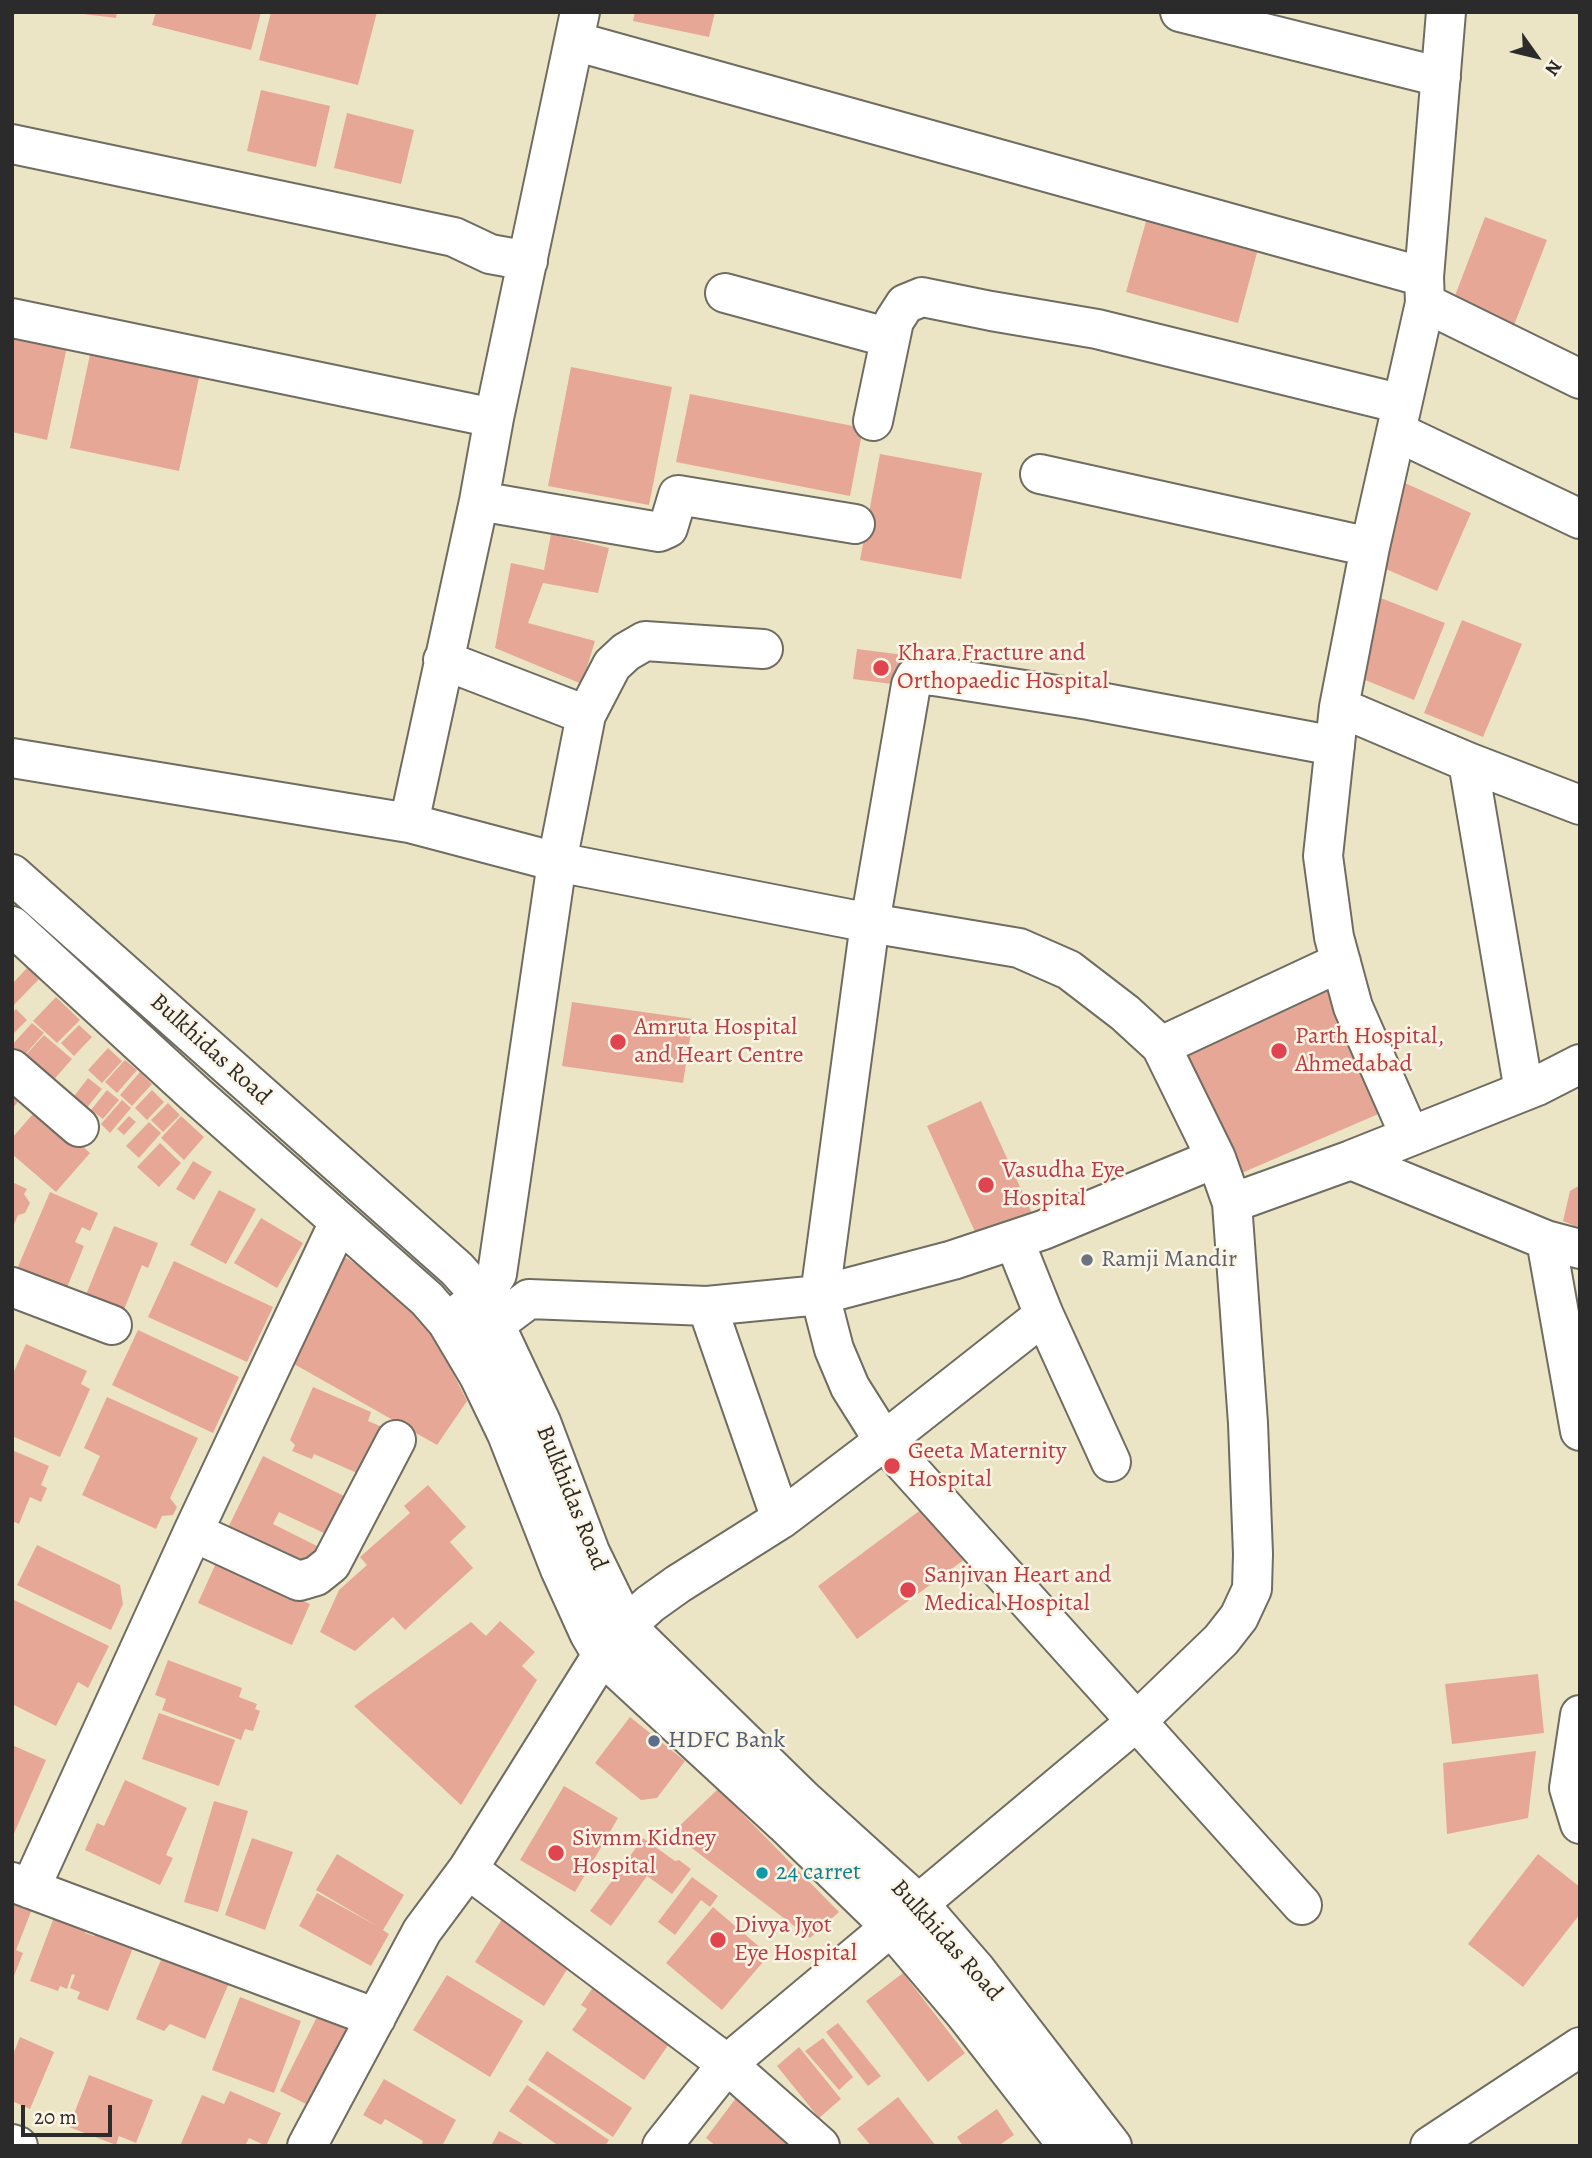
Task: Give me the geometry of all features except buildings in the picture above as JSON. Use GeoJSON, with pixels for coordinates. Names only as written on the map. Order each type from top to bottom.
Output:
{"type":"FeatureCollection","features":[{"type":"Feature","properties":{"kind":"street"},"geometry":{"type":"LineString","coordinates":[[1180,12],[1441,77]]}},
{"type":"Feature","properties":{"kind":"street"},"geometry":{"type":"LineString","coordinates":[[1410,1136],[1353,1007],[1334,937],[1323,856],[1339,708],[1425,290],[1446,12]]}},
{"type":"Feature","properties":{"kind":"street"},"geometry":{"type":"LineString","coordinates":[[409,823],[577,27],[1425,290],[1580,379]]}},
{"type":"Feature","properties":{"kind":"street"},"geometry":{"type":"LineString","coordinates":[[12,144],[454,237],[490,254],[528,261]]}},
{"type":"Feature","properties":{"kind":"street"},"geometry":{"type":"LineString","coordinates":[[725,293],[890,338]]}},
{"type":"Feature","properties":{"kind":"street"},"geometry":{"type":"LineString","coordinates":[[873,421],[894,321],[905,304],[922,297],[1097,329],[1399,418],[1580,519]]}},
{"type":"Feature","properties":{"kind":"street"},"geometry":{"type":"LineString","coordinates":[[12,318],[494,418]]}},
{"type":"Feature","properties":{"kind":"street"},"geometry":{"type":"LineString","coordinates":[[1040,474],[1370,547]]}},
{"type":"Feature","properties":{"kind":"street"},"geometry":{"type":"LineString","coordinates":[[479,501],[659,532],[668,528],[678,495],[855,524]]}},
{"type":"Feature","properties":{"kind":"street"},"geometry":{"type":"LineString","coordinates":[[489,1311],[497,1274],[556,862],[586,715],[612,665],[626,652],[645,641],[763,649]]}},
{"type":"Feature","properties":{"kind":"street"},"geometry":{"type":"LineString","coordinates":[[443,660],[586,715]]}},
{"type":"Feature","properties":{"kind":"street"},"geometry":{"type":"LineString","coordinates":[[1302,1905],[884,1441],[850,1387],[834,1349],[820,1295],[870,923],[908,697],[915,677],[934,676],[1089,699],[1335,746]]}},
{"type":"Feature","properties":{"kind":"street"},"geometry":{"type":"LineString","coordinates":[[1339,708],[1580,805]]}},
{"type":"Feature","properties":{"kind":"street"},"geometry":{"type":"LineString","coordinates":[[12,758],[409,823],[556,862],[870,923],[1019,948],[1069,970],[1125,1013],[1161,1046],[1216,1158],[1232,1203],[1248,1423],[1252,1589],[1239,1617],[1221,1640],[1138,1721],[727,2064],[662,2146]]}},
{"type":"Feature","properties":{"kind":"street"},"geometry":{"type":"LineString","coordinates":[[1468,762],[1524,1091]]}},
{"type":"Feature","properties":{"kind":"street","name":"Bulkhidas Road"},"geometry":{"type":"LineString","coordinates":[[12,874],[457,1269],[489,1311],[541,1422],[590,1552],[614,1640],[785,1824],[977,1971],[1112,2146]]}},
{"type":"Feature","properties":{"kind":"street","name":"Bulkhidas Road"},"geometry":{"type":"LineString","coordinates":[[12,926],[196,1095],[427,1299],[455,1335],[479,1376],[507,1434],[560,1569],[589,1633],[614,1640]]}},
{"type":"Feature","properties":{"kind":"street"},"geometry":{"type":"LineString","coordinates":[[1161,1046],[1341,962]]}},
{"type":"Feature","properties":{"kind":"street"},"geometry":{"type":"LineString","coordinates":[[1232,1203],[1351,1160],[1524,1091],[1580,1064]]}},
{"type":"Feature","properties":{"kind":"street"},"geometry":{"type":"LineString","coordinates":[[12,1069],[79,1127]]}},
{"type":"Feature","properties":{"kind":"street"},"geometry":{"type":"LineString","coordinates":[[455,1335],[489,1311],[529,1298],[707,1307],[820,1295],[953,1260],[1043,1230],[1216,1158]]}},
{"type":"Feature","properties":{"kind":"street"},"geometry":{"type":"LineString","coordinates":[[1351,1160],[1563,1245],[1580,1431]]}},
{"type":"Feature","properties":{"kind":"street"},"geometry":{"type":"LineString","coordinates":[[339,1222],[193,1532],[21,1886],[376,2018]]}},
{"type":"Feature","properties":{"kind":"street"},"geometry":{"type":"LineString","coordinates":[[1014,1240],[1044,1315],[1111,1462]]}},
{"type":"Feature","properties":{"kind":"street"},"geometry":{"type":"LineString","coordinates":[[12,1287],[112,1325]]}},
{"type":"Feature","properties":{"kind":"street"},"geometry":{"type":"LineString","coordinates":[[707,1307],[781,1519]]}},
{"type":"Feature","properties":{"kind":"street"},"geometry":{"type":"LineString","coordinates":[[307,2146],[422,1931],[468,1869],[614,1640],[650,1604],[781,1519],[1044,1315]]}},
{"type":"Feature","properties":{"kind":"street"},"geometry":{"type":"LineString","coordinates":[[193,1532],[299,1581],[316,1576],[331,1564],[396,1440]]}},
{"type":"Feature","properties":{"kind":"street"},"geometry":{"type":"LineString","coordinates":[[1580,1715],[1569,1788],[1580,1824]]}},
{"type":"Feature","properties":{"kind":"street"},"geometry":{"type":"LineString","coordinates":[[468,1869],[727,2064],[820,2146]]}},
{"type":"Feature","properties":{"kind":"street","name":"Bulkhidas Road"},"geometry":{"type":"LineString","coordinates":[[905,1916],[966,2015],[1068,2146]]}},
{"type":"Feature","properties":{"kind":"street"},"geometry":{"type":"LineString","coordinates":[[1430,2146],[1580,2046]]}},
{"type":"Feature","properties":{"kind":"street"},"geometry":{"type":"LineString","coordinates":[[12,2144],[18,2146]]}},
{"type":"Feature","properties":{"kind":"place","name":"Khara Fracture and Orthopaedic Hospital"},"geometry":{"type":"Point","coordinates":[881,668]}},
{"type":"Feature","properties":{"kind":"place","name":"Amruta Hospital and Heart Centre"},"geometry":{"type":"Point","coordinates":[618,1042]}},
{"type":"Feature","properties":{"kind":"place","name":"Parth Hospital, Ahmedabad"},"geometry":{"type":"Point","coordinates":[1279,1051]}},
{"type":"Feature","properties":{"kind":"place","name":"Vasudha Eye Hospital"},"geometry":{"type":"Point","coordinates":[986,1185]}},
{"type":"Feature","properties":{"kind":"place","name":"Ramji Mandir"},"geometry":{"type":"Point","coordinates":[1087,1260]}},
{"type":"Feature","properties":{"kind":"place","name":"Geeta Maternity Hospital"},"geometry":{"type":"Point","coordinates":[892,1466]}},
{"type":"Feature","properties":{"kind":"place","name":"Sanjivan Heart and Medical Hospital"},"geometry":{"type":"Point","coordinates":[908,1590]}},
{"type":"Feature","properties":{"kind":"place","name":"HDFC Bank"},"geometry":{"type":"Point","coordinates":[654,1741]}},
{"type":"Feature","properties":{"kind":"place","name":"Sivmm Kidney Hospital"},"geometry":{"type":"Point","coordinates":[556,1853]}},
{"type":"Feature","properties":{"kind":"place","name":"24 carret"},"geometry":{"type":"Point","coordinates":[762,1873]}},
{"type":"Feature","properties":{"kind":"place","name":"Divya Jyot Eye Hospital"},"geometry":{"type":"Point","coordinates":[718,1940]}}]}
